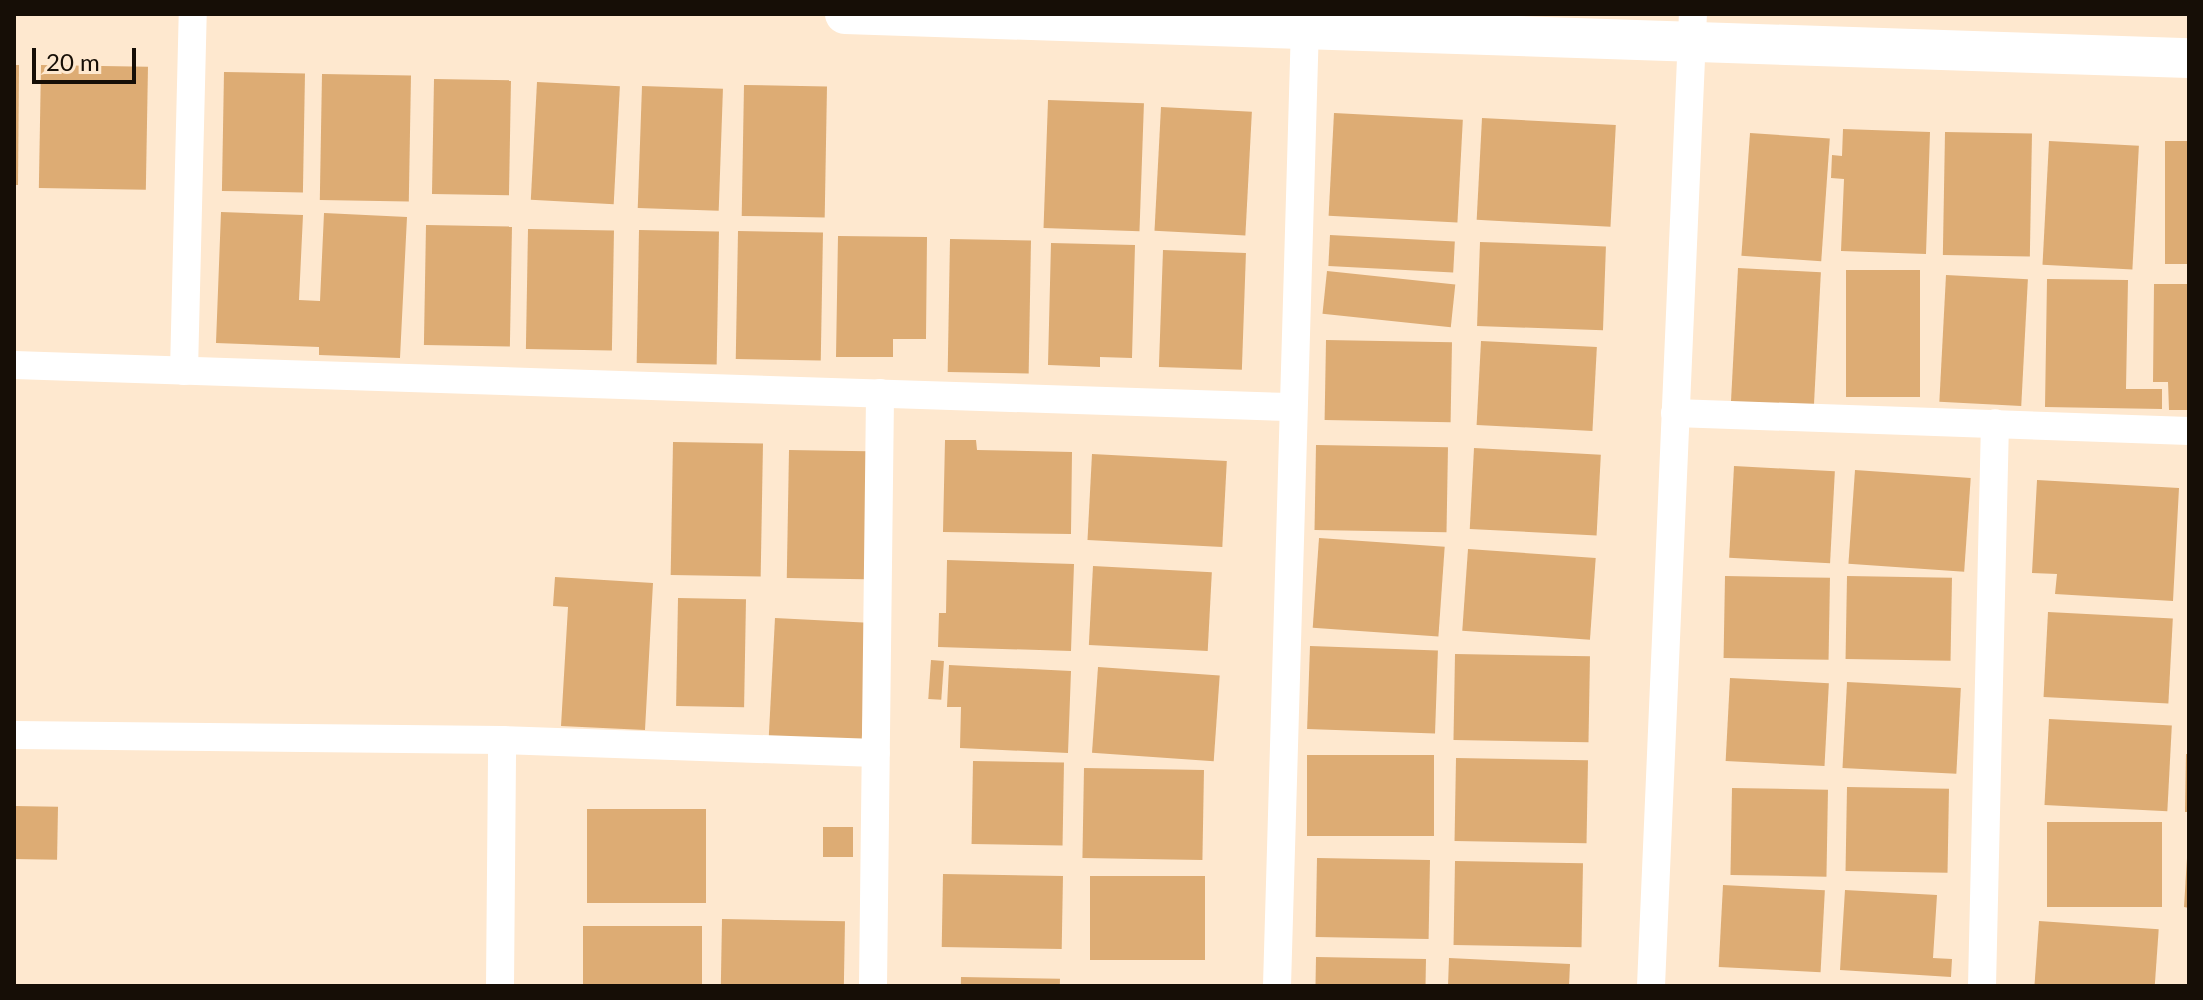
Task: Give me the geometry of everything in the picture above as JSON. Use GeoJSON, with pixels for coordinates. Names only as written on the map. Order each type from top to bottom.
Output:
{"type":"FeatureCollection","features":[{"type":"Feature","properties":{"kind":"street"},"geometry":{"type":"LineString","coordinates":[[184,371],[193,14]]}},
{"type":"Feature","properties":{"kind":"street"},"geometry":{"type":"LineString","coordinates":[[845,14],[1305,28],[1692,28],[2189,58]]}},
{"type":"Feature","properties":{"kind":"street"},"geometry":{"type":"LineString","coordinates":[[1277,986],[1290,407],[1305,28]]}},
{"type":"Feature","properties":{"kind":"street"},"geometry":{"type":"LineString","coordinates":[[1651,986],[1692,28]]}},
{"type":"Feature","properties":{"kind":"street"},"geometry":{"type":"LineString","coordinates":[[14,365],[1290,407]]}},
{"type":"Feature","properties":{"kind":"street"},"geometry":{"type":"LineString","coordinates":[[873,986],[880,393]]}},
{"type":"Feature","properties":{"kind":"street"},"geometry":{"type":"LineString","coordinates":[[1675,413],[2189,431]]}},
{"type":"Feature","properties":{"kind":"street"},"geometry":{"type":"LineString","coordinates":[[1982,986],[1995,423]]}},
{"type":"Feature","properties":{"kind":"street"},"geometry":{"type":"LineString","coordinates":[[14,735],[502,740],[876,753]]}},
{"type":"Feature","properties":{"kind":"street"},"geometry":{"type":"LineString","coordinates":[[495,985],[502,740]]}},
{"type":"Feature","properties":{"kind":"building"},"geometry":{"type":"Polygon","coordinates":[[[14,65],[19,65],[18,185],[14,185],[14,65]]]}},
{"type":"Feature","properties":{"kind":"building"},"geometry":{"type":"Polygon","coordinates":[[[41,65],[148,67],[146,190],[39,188],[41,65]]]}},
{"type":"Feature","properties":{"kind":"building"},"geometry":{"type":"Polygon","coordinates":[[[224,72],[305,73],[303,192],[222,191],[224,72]]]}},
{"type":"Feature","properties":{"kind":"building"},"geometry":{"type":"Polygon","coordinates":[[[322,74],[411,76],[409,202],[320,200],[322,74]]]}},
{"type":"Feature","properties":{"kind":"building"},"geometry":{"type":"Polygon","coordinates":[[[434,79],[511,80],[509,195],[432,194],[434,79]]]}},
{"type":"Feature","properties":{"kind":"building"},"geometry":{"type":"Polygon","coordinates":[[[537,82],[620,86],[614,204],[531,200],[537,82]]]}},
{"type":"Feature","properties":{"kind":"building"},"geometry":{"type":"Polygon","coordinates":[[[744,85],[827,86],[825,217],[742,216],[744,85]]]}},
{"type":"Feature","properties":{"kind":"building"},"geometry":{"type":"Polygon","coordinates":[[[642,86],[723,89],[719,211],[638,208],[642,86]]]}},
{"type":"Feature","properties":{"kind":"building"},"geometry":{"type":"Polygon","coordinates":[[[1048,100],[1144,103],[1139,231],[1044,228],[1048,100]]]}},
{"type":"Feature","properties":{"kind":"building"},"geometry":{"type":"Polygon","coordinates":[[[1161,107],[1252,112],[1245,236],[1155,231],[1161,107]]]}},
{"type":"Feature","properties":{"kind":"building"},"geometry":{"type":"Polygon","coordinates":[[[1334,113],[1463,120],[1457,223],[1329,216],[1334,113]]]}},
{"type":"Feature","properties":{"kind":"building"},"geometry":{"type":"Polygon","coordinates":[[[1482,118],[1616,125],[1610,227],[1477,220],[1482,118]]]}},
{"type":"Feature","properties":{"kind":"building"},"geometry":{"type":"Polygon","coordinates":[[[1843,129],[1930,132],[1926,254],[1841,251],[1844,179],[1831,178],[1832,155],[1842,156],[1843,129]]]}},
{"type":"Feature","properties":{"kind":"building"},"geometry":{"type":"Polygon","coordinates":[[[1945,132],[2032,134],[2030,256],[1943,255],[1945,132]]]}},
{"type":"Feature","properties":{"kind":"building"},"geometry":{"type":"Polygon","coordinates":[[[1750,133],[1830,139],[1821,261],[1741,256],[1750,133]]]}},
{"type":"Feature","properties":{"kind":"building"},"geometry":{"type":"Polygon","coordinates":[[[2049,141],[2139,146],[2132,270],[2043,265],[2049,141]]]}},
{"type":"Feature","properties":{"kind":"building"},"geometry":{"type":"Polygon","coordinates":[[[2165,141],[2189,141],[2189,264],[2165,264],[2165,141]]]}},
{"type":"Feature","properties":{"kind":"building"},"geometry":{"type":"Polygon","coordinates":[[[221,212],[303,215],[299,300],[320,301],[324,213],[407,217],[400,358],[319,355],[319,347],[216,343],[221,212]]]}},
{"type":"Feature","properties":{"kind":"building"},"geometry":{"type":"Polygon","coordinates":[[[426,225],[512,227],[510,346],[424,345],[426,225]]]}},
{"type":"Feature","properties":{"kind":"building"},"geometry":{"type":"Polygon","coordinates":[[[528,229],[614,231],[612,350],[526,349],[528,229]]]}},
{"type":"Feature","properties":{"kind":"building"},"geometry":{"type":"Polygon","coordinates":[[[639,230],[719,231],[717,364],[637,363],[639,230]]]}},
{"type":"Feature","properties":{"kind":"building"},"geometry":{"type":"Polygon","coordinates":[[[738,231],[823,232],[821,360],[736,359],[738,231]]]}},
{"type":"Feature","properties":{"kind":"building"},"geometry":{"type":"Polygon","coordinates":[[[1330,235],[1455,242],[1453,272],[1328,266],[1330,235]]]}},
{"type":"Feature","properties":{"kind":"building"},"geometry":{"type":"Polygon","coordinates":[[[838,236],[927,237],[926,339],[893,339],[893,357],[836,357],[838,236]]]}},
{"type":"Feature","properties":{"kind":"building"},"geometry":{"type":"Polygon","coordinates":[[[950,239],[1031,240],[1029,373],[948,372],[950,239]]]}},
{"type":"Feature","properties":{"kind":"building"},"geometry":{"type":"Polygon","coordinates":[[[1480,242],[1606,246],[1603,330],[1477,326],[1480,242]]]}},
{"type":"Feature","properties":{"kind":"building"},"geometry":{"type":"Polygon","coordinates":[[[1051,243],[1135,245],[1132,358],[1100,357],[1100,367],[1048,365],[1051,243]]]}},
{"type":"Feature","properties":{"kind":"building"},"geometry":{"type":"Polygon","coordinates":[[[1163,250],[1246,253],[1242,370],[1159,367],[1163,250]]]}},
{"type":"Feature","properties":{"kind":"building"},"geometry":{"type":"Polygon","coordinates":[[[1738,268],[1821,272],[1814,407],[1731,403],[1738,268]]]}},
{"type":"Feature","properties":{"kind":"building"},"geometry":{"type":"Polygon","coordinates":[[[1846,270],[1920,270],[1920,397],[1846,397],[1846,270]]]}},
{"type":"Feature","properties":{"kind":"building"},"geometry":{"type":"Polygon","coordinates":[[[1327,271],[1455,284],[1451,327],[1323,314],[1327,271]]]}},
{"type":"Feature","properties":{"kind":"building"},"geometry":{"type":"Polygon","coordinates":[[[1946,275],[2028,279],[2021,406],[1939,402],[1946,275]]]}},
{"type":"Feature","properties":{"kind":"building"},"geometry":{"type":"Polygon","coordinates":[[[2047,279],[2128,280],[2126,389],[2162,389],[2162,409],[2045,407],[2047,279]]]}},
{"type":"Feature","properties":{"kind":"building"},"geometry":{"type":"Polygon","coordinates":[[[2154,284],[2189,284],[2189,410],[2169,410],[2168,382],[2153,382],[2154,284]]]}},
{"type":"Feature","properties":{"kind":"building"},"geometry":{"type":"Polygon","coordinates":[[[1326,340],[1452,342],[1451,422],[1325,420],[1326,340]]]}},
{"type":"Feature","properties":{"kind":"building"},"geometry":{"type":"Polygon","coordinates":[[[1481,341],[1597,347],[1592,431],[1477,425],[1481,341]]]}},
{"type":"Feature","properties":{"kind":"building"},"geometry":{"type":"Polygon","coordinates":[[[945,440],[976,440],[977,450],[1072,452],[1071,534],[943,532],[945,440]]]}},
{"type":"Feature","properties":{"kind":"building"},"geometry":{"type":"Polygon","coordinates":[[[673,442],[763,444],[761,577],[671,575],[673,442]]]}},
{"type":"Feature","properties":{"kind":"building"},"geometry":{"type":"Polygon","coordinates":[[[1316,445],[1448,447],[1446,532],[1315,530],[1316,445]]]}},
{"type":"Feature","properties":{"kind":"building"},"geometry":{"type":"Polygon","coordinates":[[[1474,448],[1601,455],[1597,536],[1470,529],[1474,448]]]}},
{"type":"Feature","properties":{"kind":"building"},"geometry":{"type":"Polygon","coordinates":[[[789,450],[867,451],[865,579],[787,578],[789,450]]]}},
{"type":"Feature","properties":{"kind":"building"},"geometry":{"type":"Polygon","coordinates":[[[1092,454],[1227,461],[1222,547],[1087,540],[1092,454]]]}},
{"type":"Feature","properties":{"kind":"building"},"geometry":{"type":"Polygon","coordinates":[[[1734,466],[1835,471],[1830,563],[1729,558],[1734,466]]]}},
{"type":"Feature","properties":{"kind":"building"},"geometry":{"type":"Polygon","coordinates":[[[1855,470],[1971,478],[1964,572],[1848,564],[1855,470]]]}},
{"type":"Feature","properties":{"kind":"building"},"geometry":{"type":"Polygon","coordinates":[[[2037,480],[2179,488],[2173,601],[2055,594],[2057,574],[2032,573],[2037,480]]]}},
{"type":"Feature","properties":{"kind":"building"},"geometry":{"type":"Polygon","coordinates":[[[1319,538],[1445,547],[1438,637],[1313,628],[1319,538]]]}},
{"type":"Feature","properties":{"kind":"building"},"geometry":{"type":"Polygon","coordinates":[[[1468,549],[1596,558],[1590,640],[1462,631],[1468,549]]]}},
{"type":"Feature","properties":{"kind":"building"},"geometry":{"type":"Polygon","coordinates":[[[947,560],[1074,564],[1071,651],[938,647],[939,613],[946,613],[947,560]]]}},
{"type":"Feature","properties":{"kind":"building"},"geometry":{"type":"Polygon","coordinates":[[[1093,566],[1212,572],[1208,651],[1089,645],[1093,566]]]}},
{"type":"Feature","properties":{"kind":"building"},"geometry":{"type":"Polygon","coordinates":[[[1725,576],[1830,578],[1829,660],[1724,658],[1725,576]]]}},
{"type":"Feature","properties":{"kind":"building"},"geometry":{"type":"Polygon","coordinates":[[[1847,576],[1952,578],[1951,661],[1846,659],[1847,576]]]}},
{"type":"Feature","properties":{"kind":"building"},"geometry":{"type":"Polygon","coordinates":[[[555,577],[653,583],[645,730],[561,726],[568,607],[553,606],[555,577]]]}},
{"type":"Feature","properties":{"kind":"building"},"geometry":{"type":"Polygon","coordinates":[[[678,598],[746,599],[744,707],[676,706],[678,598]]]}},
{"type":"Feature","properties":{"kind":"building"},"geometry":{"type":"Polygon","coordinates":[[[2048,612],[2173,619],[2168,703],[2044,697],[2048,612]]]}},
{"type":"Feature","properties":{"kind":"building"},"geometry":{"type":"Polygon","coordinates":[[[775,618],[868,623],[861,745],[769,740],[775,618]]]}},
{"type":"Feature","properties":{"kind":"building"},"geometry":{"type":"Polygon","coordinates":[[[1310,646],[1438,650],[1435,733],[1307,729],[1310,646]]]}},
{"type":"Feature","properties":{"kind":"building"},"geometry":{"type":"Polygon","coordinates":[[[1455,654],[1590,656],[1588,742],[1453,740],[1455,654]]]}},
{"type":"Feature","properties":{"kind":"building"},"geometry":{"type":"Polygon","coordinates":[[[931,660],[944,661],[941,700],[928,699],[931,660]]]}},
{"type":"Feature","properties":{"kind":"building"},"geometry":{"type":"Polygon","coordinates":[[[949,665],[1071,671],[1068,753],[960,748],[961,707],[947,707],[949,665]]]}},
{"type":"Feature","properties":{"kind":"building"},"geometry":{"type":"Polygon","coordinates":[[[1098,667],[1220,676],[1214,761],[1092,753],[1098,667]]]}},
{"type":"Feature","properties":{"kind":"building"},"geometry":{"type":"Polygon","coordinates":[[[1730,678],[1829,683],[1825,766],[1726,761],[1730,678]]]}},
{"type":"Feature","properties":{"kind":"building"},"geometry":{"type":"Polygon","coordinates":[[[1847,682],[1961,688],[1956,774],[1842,768],[1847,682]]]}},
{"type":"Feature","properties":{"kind":"building"},"geometry":{"type":"Polygon","coordinates":[[[2049,719],[2172,725],[2167,811],[2044,805],[2049,719]]]}},
{"type":"Feature","properties":{"kind":"building"},"geometry":{"type":"Polygon","coordinates":[[[2186,754],[2189,754],[2189,812],[2185,812],[2186,754]]]}},
{"type":"Feature","properties":{"kind":"building"},"geometry":{"type":"Polygon","coordinates":[[[1307,755],[1434,755],[1434,836],[1307,836],[1307,755]]]}},
{"type":"Feature","properties":{"kind":"building"},"geometry":{"type":"Polygon","coordinates":[[[1456,758],[1588,760],[1587,843],[1455,841],[1456,758]]]}},
{"type":"Feature","properties":{"kind":"building"},"geometry":{"type":"Polygon","coordinates":[[[973,761],[1064,763],[1063,846],[972,844],[973,761]]]}},
{"type":"Feature","properties":{"kind":"building"},"geometry":{"type":"Polygon","coordinates":[[[1084,768],[1204,770],[1202,860],[1082,858],[1084,768]]]}},
{"type":"Feature","properties":{"kind":"building"},"geometry":{"type":"Polygon","coordinates":[[[1847,787],[1949,789],[1948,873],[1846,871],[1847,787]]]}},
{"type":"Feature","properties":{"kind":"building"},"geometry":{"type":"Polygon","coordinates":[[[1732,788],[1828,790],[1826,877],[1730,875],[1732,788]]]}},
{"type":"Feature","properties":{"kind":"building"},"geometry":{"type":"Polygon","coordinates":[[[14,806],[58,807],[57,860],[14,859],[14,806]]]}},
{"type":"Feature","properties":{"kind":"building"},"geometry":{"type":"Polygon","coordinates":[[[587,809],[706,809],[706,903],[587,903],[587,809]]]}},
{"type":"Feature","properties":{"kind":"building"},"geometry":{"type":"Polygon","coordinates":[[[2047,822],[2162,822],[2162,907],[2047,907],[2047,822]]]}},
{"type":"Feature","properties":{"kind":"building"},"geometry":{"type":"Polygon","coordinates":[[[823,827],[853,827],[853,857],[823,857],[823,827]]]}},
{"type":"Feature","properties":{"kind":"building"},"geometry":{"type":"Polygon","coordinates":[[[1317,858],[1430,860],[1429,939],[1316,937],[1317,858]]]}},
{"type":"Feature","properties":{"kind":"building"},"geometry":{"type":"Polygon","coordinates":[[[2189,858],[2189,908],[2184,907],[2189,858]]]}},
{"type":"Feature","properties":{"kind":"building"},"geometry":{"type":"Polygon","coordinates":[[[1455,861],[1583,863],[1582,947],[1454,945],[1455,861]]]}},
{"type":"Feature","properties":{"kind":"building"},"geometry":{"type":"Polygon","coordinates":[[[943,874],[1063,876],[1062,949],[942,947],[943,874]]]}},
{"type":"Feature","properties":{"kind":"building"},"geometry":{"type":"Polygon","coordinates":[[[1090,876],[1205,876],[1205,960],[1090,960],[1090,876]]]}},
{"type":"Feature","properties":{"kind":"building"},"geometry":{"type":"Polygon","coordinates":[[[1723,885],[1825,890],[1821,972],[1719,967],[1723,885]]]}},
{"type":"Feature","properties":{"kind":"building"},"geometry":{"type":"Polygon","coordinates":[[[1845,890],[1937,895],[1933,958],[1952,959],[1951,977],[1840,970],[1845,890]]]}},
{"type":"Feature","properties":{"kind":"building"},"geometry":{"type":"Polygon","coordinates":[[[722,919],[845,921],[844,986],[721,986],[722,919]]]}},
{"type":"Feature","properties":{"kind":"building"},"geometry":{"type":"Polygon","coordinates":[[[2039,921],[2159,929],[2155,986],[2034,986],[2039,921]]]}},
{"type":"Feature","properties":{"kind":"building"},"geometry":{"type":"Polygon","coordinates":[[[583,926],[702,926],[702,986],[583,986],[583,926]]]}},
{"type":"Feature","properties":{"kind":"building"},"geometry":{"type":"Polygon","coordinates":[[[1316,957],[1426,959],[1426,986],[1315,986],[1316,957]]]}},
{"type":"Feature","properties":{"kind":"building"},"geometry":{"type":"Polygon","coordinates":[[[1449,958],[1570,964],[1569,986],[1448,986],[1449,958]]]}},
{"type":"Feature","properties":{"kind":"building"},"geometry":{"type":"Polygon","coordinates":[[[961,977],[1060,979],[1060,986],[961,986],[961,977]]]}}]}
